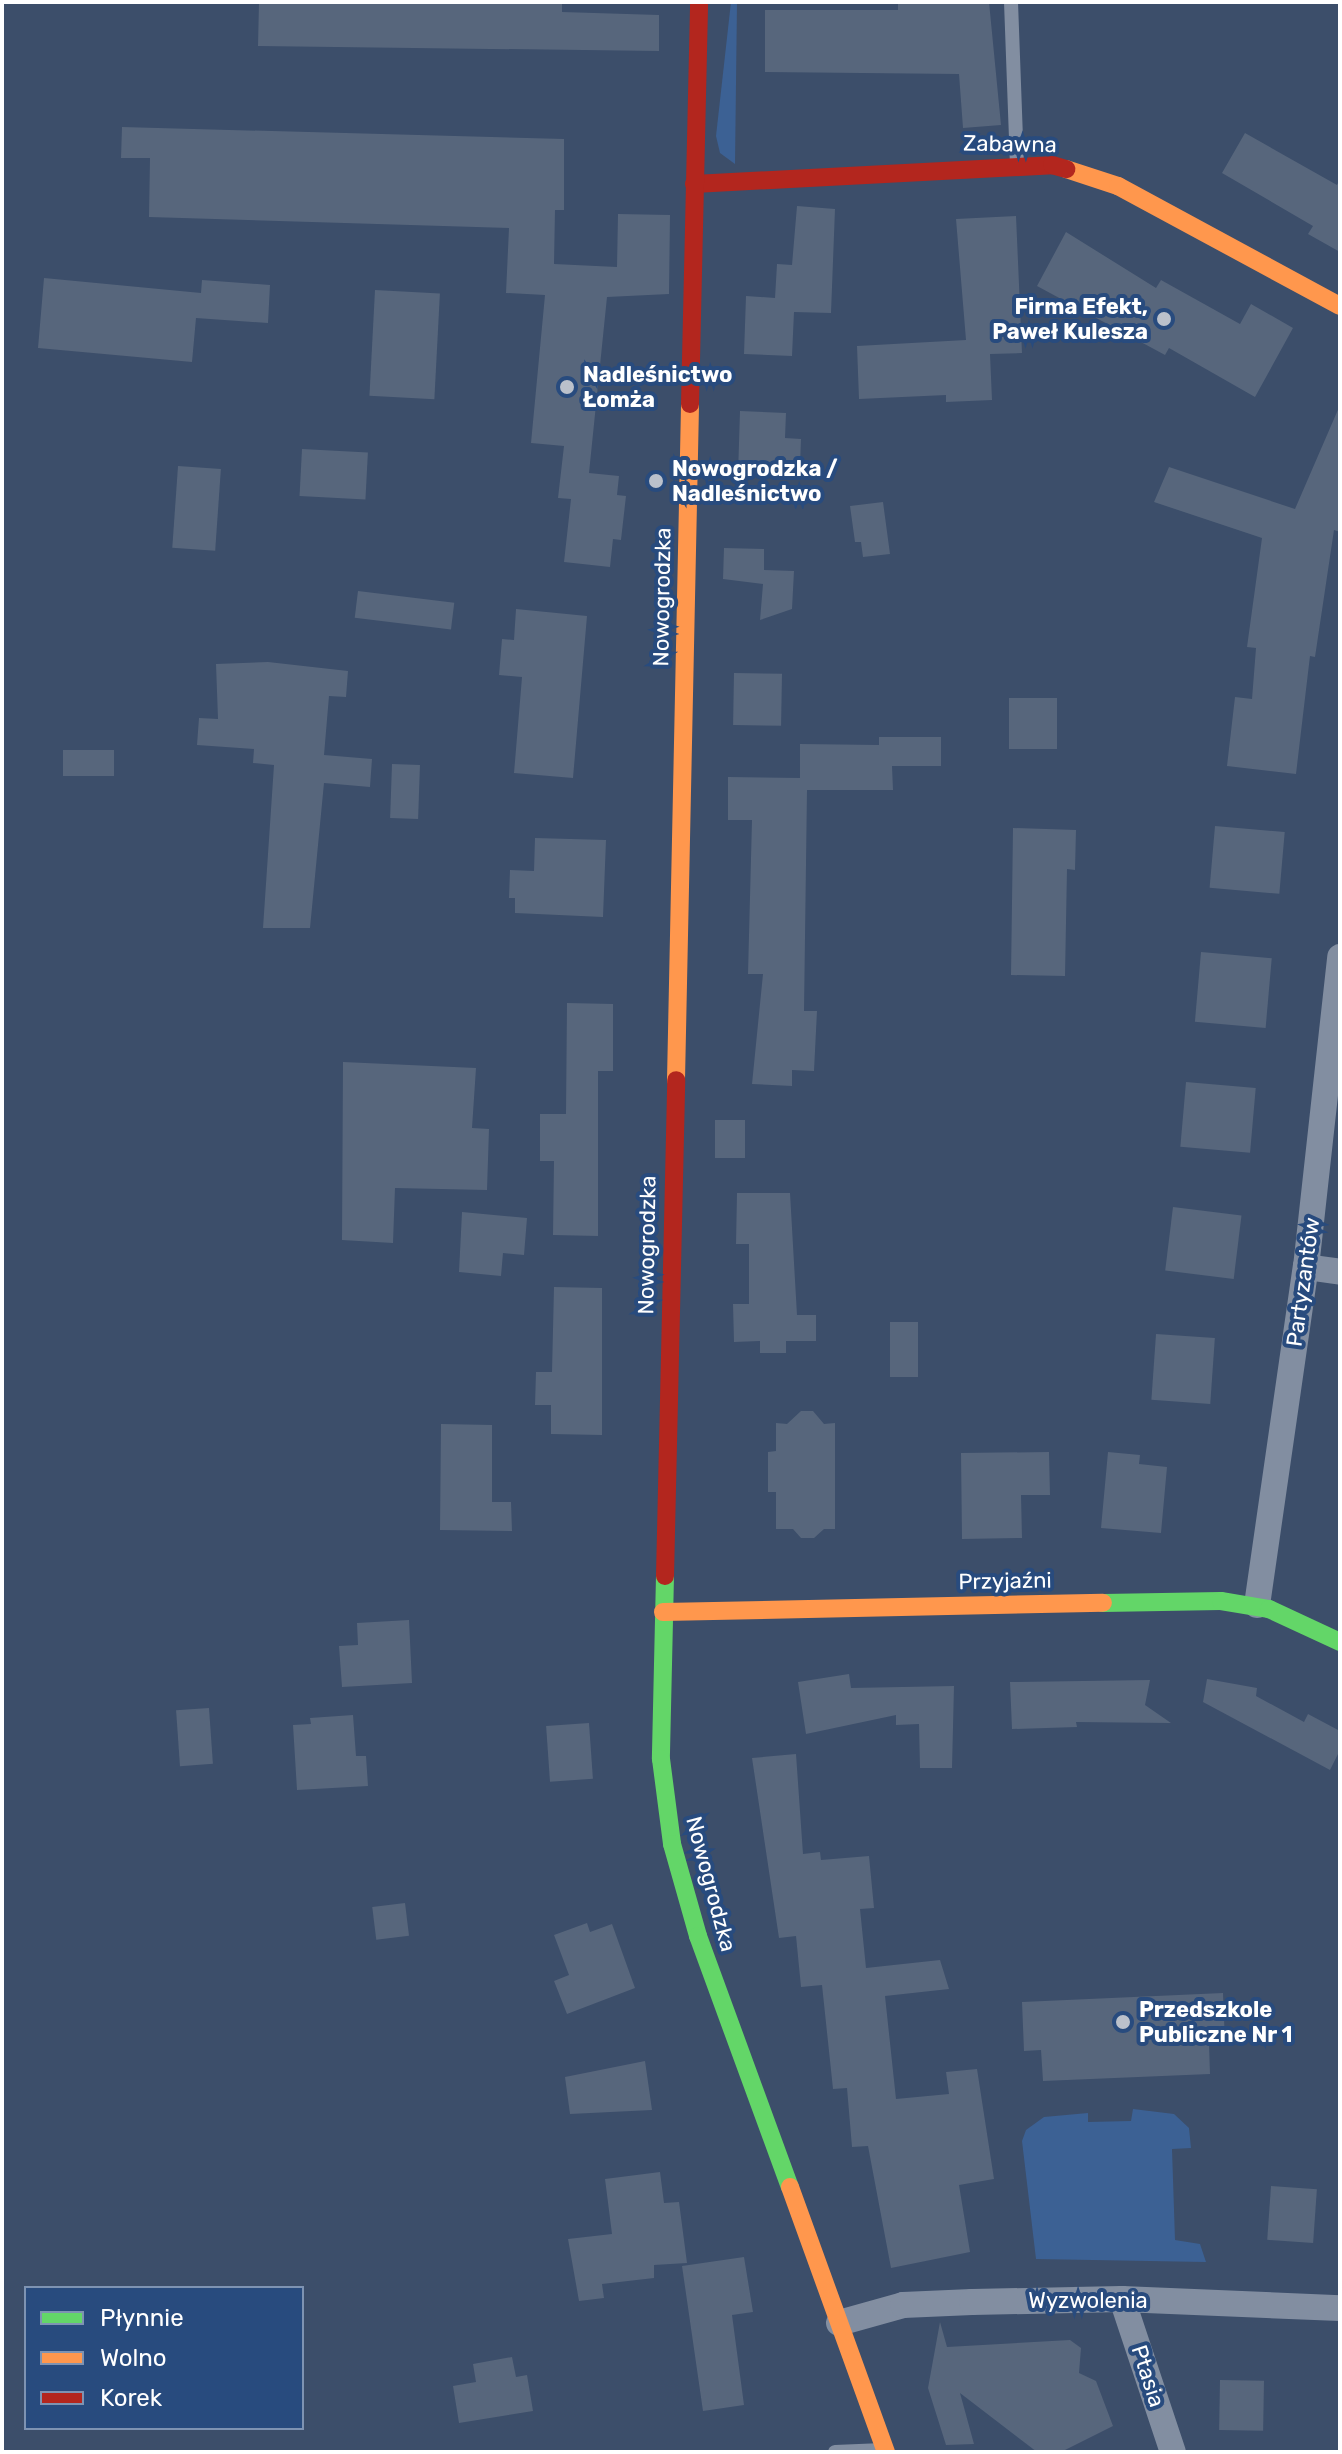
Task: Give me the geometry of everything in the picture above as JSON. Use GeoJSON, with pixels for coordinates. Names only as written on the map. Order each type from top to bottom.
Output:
{"type":"FeatureCollection","features":[{"type":"Feature","properties":{"kind":"street","name":"Nowogrodzka"},"geometry":{"type":"LineString","coordinates":[[699,2],[661,1759],[684,1892],[886,2451]]}},
{"type":"Feature","properties":{"kind":"street","name":"Zabawna"},"geometry":{"type":"LineString","coordinates":[[694,184],[1017,163],[1068,168],[1118,186],[1340,306]]}},
{"type":"Feature","properties":{"kind":"street","name":"Partyzantów"},"geometry":{"type":"LineString","coordinates":[[1257,1605],[1306,1267],[1340,957]]}},
{"type":"Feature","properties":{"kind":"street"},"geometry":{"type":"LineString","coordinates":[[1306,1267],[1340,1272]]}},
{"type":"Feature","properties":{"kind":"street","name":"Przyjaźni"},"geometry":{"type":"LineString","coordinates":[[663,1612],[1190,1600],[1257,1605],[1340,1642]]}},
{"type":"Feature","properties":{"kind":"street","name":"Wyzwolenia"},"geometry":{"type":"LineString","coordinates":[[839,2323],[903,2305],[1122,2299],[1340,2308]]}},
{"type":"Feature","properties":{"kind":"street","name":"Ptasia"},"geometry":{"type":"LineString","coordinates":[[1122,2299],[1173,2452]]}},
{"type":"Feature","properties":{"kind":"lane"},"geometry":{"type":"LineString","coordinates":[[1011,2],[1017,163]]}},
{"type":"Feature","properties":{"kind":"lane"},"geometry":{"type":"LineString","coordinates":[[835,2452],[886,2451]]}},
{"type":"Feature","properties":{"kind":"shaded area"},"geometry":{"type":"Polygon","coordinates":[[[731,2],[737,2],[735,164],[720,153],[716,136],[731,2]]]}},
{"type":"Feature","properties":{"kind":"shaded area"},"geometry":{"type":"Polygon","coordinates":[[[1133,2109],[1174,2114],[1189,2128],[1191,2148],[1172,2149],[1175,2240],[1200,2244],[1206,2262],[1036,2259],[1022,2141],[1026,2130],[1044,2117],[1088,2113],[1088,2122],[1131,2121],[1133,2109]]]}},
{"type":"Feature","properties":{"kind":"building"},"geometry":{"type":"Polygon","coordinates":[[[259,2],[562,3],[562,12],[659,15],[659,51],[258,46],[259,2]]]}},
{"type":"Feature","properties":{"kind":"building"},"geometry":{"type":"Polygon","coordinates":[[[898,2],[989,2],[1001,125],[963,128],[959,74],[765,72],[765,10],[898,10],[898,2]]]}},
{"type":"Feature","properties":{"kind":"building"},"geometry":{"type":"Polygon","coordinates":[[[122,127],[564,139],[564,210],[555,210],[554,264],[617,267],[618,214],[670,215],[669,294],[607,297],[589,473],[619,476],[617,495],[626,496],[621,540],[613,539],[610,567],[564,562],[571,499],[558,498],[564,446],[531,443],[545,295],[506,293],[509,228],[149,217],[150,158],[121,158],[122,127]]]}},
{"type":"Feature","properties":{"kind":"building"},"geometry":{"type":"Polygon","coordinates":[[[1245,133],[1337,185],[1340,179],[1340,252],[1308,234],[1313,226],[1222,173],[1245,133]]]}},
{"type":"Feature","properties":{"kind":"building"},"geometry":{"type":"Polygon","coordinates":[[[797,206],[835,209],[831,313],[794,312],[792,356],[744,354],[746,296],[775,298],[777,264],[792,265],[797,206]]]}},
{"type":"Feature","properties":{"kind":"building"},"geometry":{"type":"Polygon","coordinates":[[[1016,216],[1022,353],[990,354],[992,400],[946,402],[946,395],[859,399],[857,346],[966,340],[956,219],[1016,216]]]}},
{"type":"Feature","properties":{"kind":"building"},"geometry":{"type":"Polygon","coordinates":[[[1066,232],[1156,288],[1161,280],[1240,324],[1251,304],[1293,328],[1255,397],[1169,348],[1165,355],[1037,286],[1066,232]]]}},
{"type":"Feature","properties":{"kind":"building"},"geometry":{"type":"Polygon","coordinates":[[[44,278],[201,293],[202,280],[270,285],[268,323],[196,318],[192,362],[38,348],[44,278]]]}},
{"type":"Feature","properties":{"kind":"building"},"geometry":{"type":"Polygon","coordinates":[[[375,290],[440,293],[434,399],[369,396],[375,290]]]}},
{"type":"Feature","properties":{"kind":"building"},"geometry":{"type":"Polygon","coordinates":[[[1340,405],[1340,532],[1334,530],[1315,657],[1310,656],[1296,774],[1227,766],[1235,697],[1252,699],[1256,648],[1247,647],[1262,538],[1154,502],[1169,467],[1295,509],[1340,405]]]}},
{"type":"Feature","properties":{"kind":"building"},"geometry":{"type":"Polygon","coordinates":[[[740,411],[786,413],[785,438],[801,439],[800,466],[784,465],[784,477],[738,475],[740,411]]]}},
{"type":"Feature","properties":{"kind":"building"},"geometry":{"type":"Polygon","coordinates":[[[302,449],[368,452],[365,499],[300,496],[302,449]]]}},
{"type":"Feature","properties":{"kind":"building"},"geometry":{"type":"Polygon","coordinates":[[[178,466],[221,469],[215,551],[172,548],[178,466]]]}},
{"type":"Feature","properties":{"kind":"building"},"geometry":{"type":"Polygon","coordinates":[[[883,502],[890,554],[863,557],[861,542],[855,542],[850,506],[883,502]]]}},
{"type":"Feature","properties":{"kind":"building"},"geometry":{"type":"Polygon","coordinates":[[[724,548],[764,549],[764,570],[794,571],[792,609],[760,620],[763,584],[723,579],[724,548]]]}},
{"type":"Feature","properties":{"kind":"building"},"geometry":{"type":"Polygon","coordinates":[[[358,591],[454,603],[451,630],[355,618],[358,591]]]}},
{"type":"Feature","properties":{"kind":"building"},"geometry":{"type":"Polygon","coordinates":[[[516,609],[587,616],[573,778],[514,773],[522,677],[499,675],[502,639],[514,640],[516,609]]]}},
{"type":"Feature","properties":{"kind":"building"},"geometry":{"type":"Polygon","coordinates":[[[268,662],[348,671],[346,697],[329,696],[324,755],[372,759],[370,787],[324,783],[310,928],[263,928],[274,765],[253,763],[254,749],[197,745],[199,718],[218,719],[216,664],[268,662]]]}},
{"type":"Feature","properties":{"kind":"building"},"geometry":{"type":"Polygon","coordinates":[[[734,673],[782,674],[781,726],[733,725],[734,673]]]}},
{"type":"Feature","properties":{"kind":"building"},"geometry":{"type":"Polygon","coordinates":[[[1009,698],[1057,698],[1057,749],[1009,749],[1009,698]]]}},
{"type":"Feature","properties":{"kind":"building"},"geometry":{"type":"Polygon","coordinates":[[[879,737],[941,737],[941,766],[892,766],[893,790],[807,790],[804,1011],[817,1011],[814,1071],[792,1070],[792,1086],[752,1084],[763,974],[748,974],[752,820],[728,820],[728,777],[800,778],[800,744],[879,745],[879,737]]]}},
{"type":"Feature","properties":{"kind":"building"},"geometry":{"type":"Polygon","coordinates":[[[63,750],[114,750],[114,776],[63,776],[63,750]]]}},
{"type":"Feature","properties":{"kind":"building"},"geometry":{"type":"Polygon","coordinates":[[[392,764],[420,765],[418,819],[390,818],[392,764]]]}},
{"type":"Feature","properties":{"kind":"building"},"geometry":{"type":"Polygon","coordinates":[[[1215,826],[1285,832],[1279,894],[1210,888],[1215,826]]]}},
{"type":"Feature","properties":{"kind":"building"},"geometry":{"type":"Polygon","coordinates":[[[1013,828],[1076,830],[1075,870],[1067,869],[1065,976],[1011,975],[1013,828]]]}},
{"type":"Feature","properties":{"kind":"building"},"geometry":{"type":"Polygon","coordinates":[[[535,838],[606,840],[603,917],[515,913],[515,898],[509,898],[510,870],[534,871],[535,838]]]}},
{"type":"Feature","properties":{"kind":"building"},"geometry":{"type":"Polygon","coordinates":[[[1201,952],[1272,958],[1266,1028],[1195,1022],[1201,952]]]}},
{"type":"Feature","properties":{"kind":"building"},"geometry":{"type":"Polygon","coordinates":[[[567,1003],[613,1004],[613,1071],[598,1071],[598,1236],[553,1235],[554,1161],[540,1161],[540,1114],[566,1114],[567,1003]]]}},
{"type":"Feature","properties":{"kind":"building"},"geometry":{"type":"Polygon","coordinates":[[[343,1062],[476,1068],[472,1128],[489,1129],[487,1190],[395,1188],[393,1243],[342,1240],[343,1062]]]}},
{"type":"Feature","properties":{"kind":"building"},"geometry":{"type":"Polygon","coordinates":[[[1186,1082],[1256,1088],[1250,1153],[1180,1147],[1186,1082]]]}},
{"type":"Feature","properties":{"kind":"building"},"geometry":{"type":"Polygon","coordinates":[[[715,1120],[745,1120],[745,1158],[715,1158],[715,1120]]]}},
{"type":"Feature","properties":{"kind":"building"},"geometry":{"type":"Polygon","coordinates":[[[737,1193],[790,1193],[797,1315],[816,1315],[816,1341],[786,1341],[786,1353],[760,1353],[760,1341],[734,1342],[733,1304],[749,1304],[749,1244],[736,1244],[737,1193]]]}},
{"type":"Feature","properties":{"kind":"building"},"geometry":{"type":"Polygon","coordinates":[[[1173,1207],[1241,1215],[1234,1279],[1165,1271],[1173,1207]]]}},
{"type":"Feature","properties":{"kind":"building"},"geometry":{"type":"Polygon","coordinates":[[[462,1212],[527,1218],[524,1255],[503,1253],[501,1276],[459,1272],[462,1212]]]}},
{"type":"Feature","properties":{"kind":"building"},"geometry":{"type":"Polygon","coordinates":[[[554,1287],[602,1288],[602,1435],[551,1434],[551,1405],[535,1405],[536,1372],[552,1372],[554,1287]]]}},
{"type":"Feature","properties":{"kind":"building"},"geometry":{"type":"Polygon","coordinates":[[[890,1322],[918,1322],[918,1377],[890,1377],[890,1322]]]}},
{"type":"Feature","properties":{"kind":"building"},"geometry":{"type":"Polygon","coordinates":[[[1156,1334],[1215,1338],[1210,1404],[1151,1400],[1156,1334]]]}},
{"type":"Feature","properties":{"kind":"building"},"geometry":{"type":"Polygon","coordinates":[[[801,1411],[813,1411],[824,1424],[835,1423],[835,1529],[824,1529],[814,1538],[801,1538],[793,1529],[776,1529],[776,1492],[768,1492],[768,1452],[776,1451],[776,1423],[787,1424],[801,1411]]]}},
{"type":"Feature","properties":{"kind":"building"},"geometry":{"type":"Polygon","coordinates":[[[441,1424],[492,1425],[492,1502],[511,1502],[512,1531],[440,1530],[441,1424]]]}},
{"type":"Feature","properties":{"kind":"building"},"geometry":{"type":"Polygon","coordinates":[[[1049,1452],[1050,1495],[1021,1495],[1022,1538],[962,1539],[961,1453],[1049,1452]]]}},
{"type":"Feature","properties":{"kind":"building"},"geometry":{"type":"Polygon","coordinates":[[[1108,1452],[1140,1455],[1139,1464],[1167,1467],[1161,1533],[1101,1528],[1108,1452]]]}},
{"type":"Feature","properties":{"kind":"building"},"geometry":{"type":"Polygon","coordinates":[[[409,1620],[412,1683],[342,1687],[339,1646],[358,1645],[357,1623],[409,1620]]]}},
{"type":"Feature","properties":{"kind":"building"},"geometry":{"type":"Polygon","coordinates":[[[849,1674],[851,1688],[954,1686],[952,1768],[920,1768],[919,1724],[896,1725],[896,1715],[806,1734],[798,1682],[849,1674]]]}},
{"type":"Feature","properties":{"kind":"building"},"geometry":{"type":"Polygon","coordinates":[[[1207,1679],[1257,1688],[1256,1696],[1304,1722],[1308,1714],[1340,1731],[1340,1750],[1330,1770],[1203,1702],[1207,1679]]]}},
{"type":"Feature","properties":{"kind":"building"},"geometry":{"type":"Polygon","coordinates":[[[1150,1680],[1145,1705],[1171,1723],[1076,1722],[1077,1727],[1012,1729],[1010,1682],[1150,1680]]]}},
{"type":"Feature","properties":{"kind":"building"},"geometry":{"type":"Polygon","coordinates":[[[209,1708],[213,1764],[180,1766],[176,1710],[209,1708]]]}},
{"type":"Feature","properties":{"kind":"building"},"geometry":{"type":"Polygon","coordinates":[[[353,1715],[356,1756],[366,1756],[368,1786],[297,1790],[293,1725],[311,1724],[310,1718],[353,1715]]]}},
{"type":"Feature","properties":{"kind":"building"},"geometry":{"type":"Polygon","coordinates":[[[589,1723],[593,1779],[550,1782],[546,1726],[589,1723]]]}},
{"type":"Feature","properties":{"kind":"building"},"geometry":{"type":"Polygon","coordinates":[[[796,1754],[803,1854],[820,1852],[821,1860],[869,1856],[874,1908],[860,1909],[866,1968],[940,1960],[949,1989],[885,1996],[896,2099],[949,2094],[946,2072],[977,2069],[994,2179],[959,2185],[970,2252],[891,2268],[868,2146],[852,2147],[847,2088],[833,2089],[822,1985],[801,1987],[796,1936],[779,1938],[752,1758],[796,1754]]]}},
{"type":"Feature","properties":{"kind":"building"},"geometry":{"type":"Polygon","coordinates":[[[405,1903],[409,1936],[376,1940],[372,1907],[405,1903]]]}},
{"type":"Feature","properties":{"kind":"building"},"geometry":{"type":"Polygon","coordinates":[[[587,1923],[590,1932],[612,1924],[635,1988],[567,2014],[554,1981],[569,1975],[554,1935],[587,1923]]]}},
{"type":"Feature","properties":{"kind":"building","name":"Przedszkole Publiczne Nr 1"},"geometry":{"type":"Polygon","coordinates":[[[1223,1993],[1225,2043],[1209,2043],[1210,2074],[1043,2081],[1041,2050],[1024,2051],[1022,2002],[1223,1993]]]}},
{"type":"Feature","properties":{"kind":"building"},"geometry":{"type":"Polygon","coordinates":[[[645,2061],[652,2110],[570,2114],[565,2077],[645,2061]]]}},
{"type":"Feature","properties":{"kind":"building"},"geometry":{"type":"Polygon","coordinates":[[[660,2172],[664,2203],[679,2202],[687,2263],[654,2265],[654,2278],[602,2284],[604,2298],[579,2301],[568,2239],[612,2234],[605,2179],[660,2172]]]}},
{"type":"Feature","properties":{"kind":"building"},"geometry":{"type":"Polygon","coordinates":[[[1271,2186],[1317,2189],[1313,2243],[1267,2240],[1271,2186]]]}},
{"type":"Feature","properties":{"kind":"building"},"geometry":{"type":"Polygon","coordinates":[[[744,2257],[753,2312],[732,2315],[744,2405],[703,2411],[682,2266],[744,2257]]]}},
{"type":"Feature","properties":{"kind":"building"},"geometry":{"type":"Polygon","coordinates":[[[940,2322],[947,2347],[1070,2340],[1081,2348],[1079,2373],[1096,2381],[1113,2426],[1061,2452],[1037,2452],[960,2393],[974,2444],[946,2445],[928,2388],[940,2322]]]}},
{"type":"Feature","properties":{"kind":"building"},"geometry":{"type":"Polygon","coordinates":[[[512,2357],[516,2377],[527,2375],[533,2411],[459,2423],[453,2386],[476,2382],[473,2364],[512,2357]]]}},
{"type":"Feature","properties":{"kind":"building"},"geometry":{"type":"Polygon","coordinates":[[[1220,2380],[1264,2381],[1263,2431],[1219,2430],[1220,2380]]]}},
{"type":"Feature","properties":{"kind":"traffic: fast"},"geometry":{"type":"LineString","coordinates":[[665,1576],[661,1759],[672,1844],[698,1936],[790,2187]]}},
{"type":"Feature","properties":{"kind":"traffic: fast"},"geometry":{"type":"LineString","coordinates":[[1103,1603],[1221,1601],[1269,1609],[1340,1642]]}},
{"type":"Feature","properties":{"kind":"traffic: slow"},"geometry":{"type":"LineString","coordinates":[[1066,169],[1118,186],[1340,306]]}},
{"type":"Feature","properties":{"kind":"traffic: slow"},"geometry":{"type":"LineString","coordinates":[[676,1080],[690,404]]}},
{"type":"Feature","properties":{"kind":"traffic: slow"},"geometry":{"type":"LineString","coordinates":[[663,1612],[1103,1603]]}},
{"type":"Feature","properties":{"kind":"traffic: slow"},"geometry":{"type":"LineString","coordinates":[[790,2187],[886,2452]]}},
{"type":"Feature","properties":{"kind":"traffic: jam"},"geometry":{"type":"LineString","coordinates":[[690,404],[699,2]]}},
{"type":"Feature","properties":{"kind":"traffic: jam"},"geometry":{"type":"LineString","coordinates":[[694,184],[1052,165],[1066,169]]}},
{"type":"Feature","properties":{"kind":"traffic: jam"},"geometry":{"type":"LineString","coordinates":[[665,1576],[676,1080]]}},
{"type":"Feature","properties":{"kind":"place","name":"Firma Efekt, Paweł Kulesza"},"geometry":{"type":"Point","coordinates":[1164,319]}},
{"type":"Feature","properties":{"kind":"place","name":"Nadleśnictwo Łomża"},"geometry":{"type":"Point","coordinates":[567,387]}},
{"type":"Feature","properties":{"kind":"place","name":"Nowogrodzka / Nadleśnictwo"},"geometry":{"type":"Point","coordinates":[656,481]}},
{"type":"Feature","properties":{"kind":"place","name":"Przedszkole Publiczne Nr 1"},"geometry":{"type":"Point","coordinates":[1123,2022]}}]}
